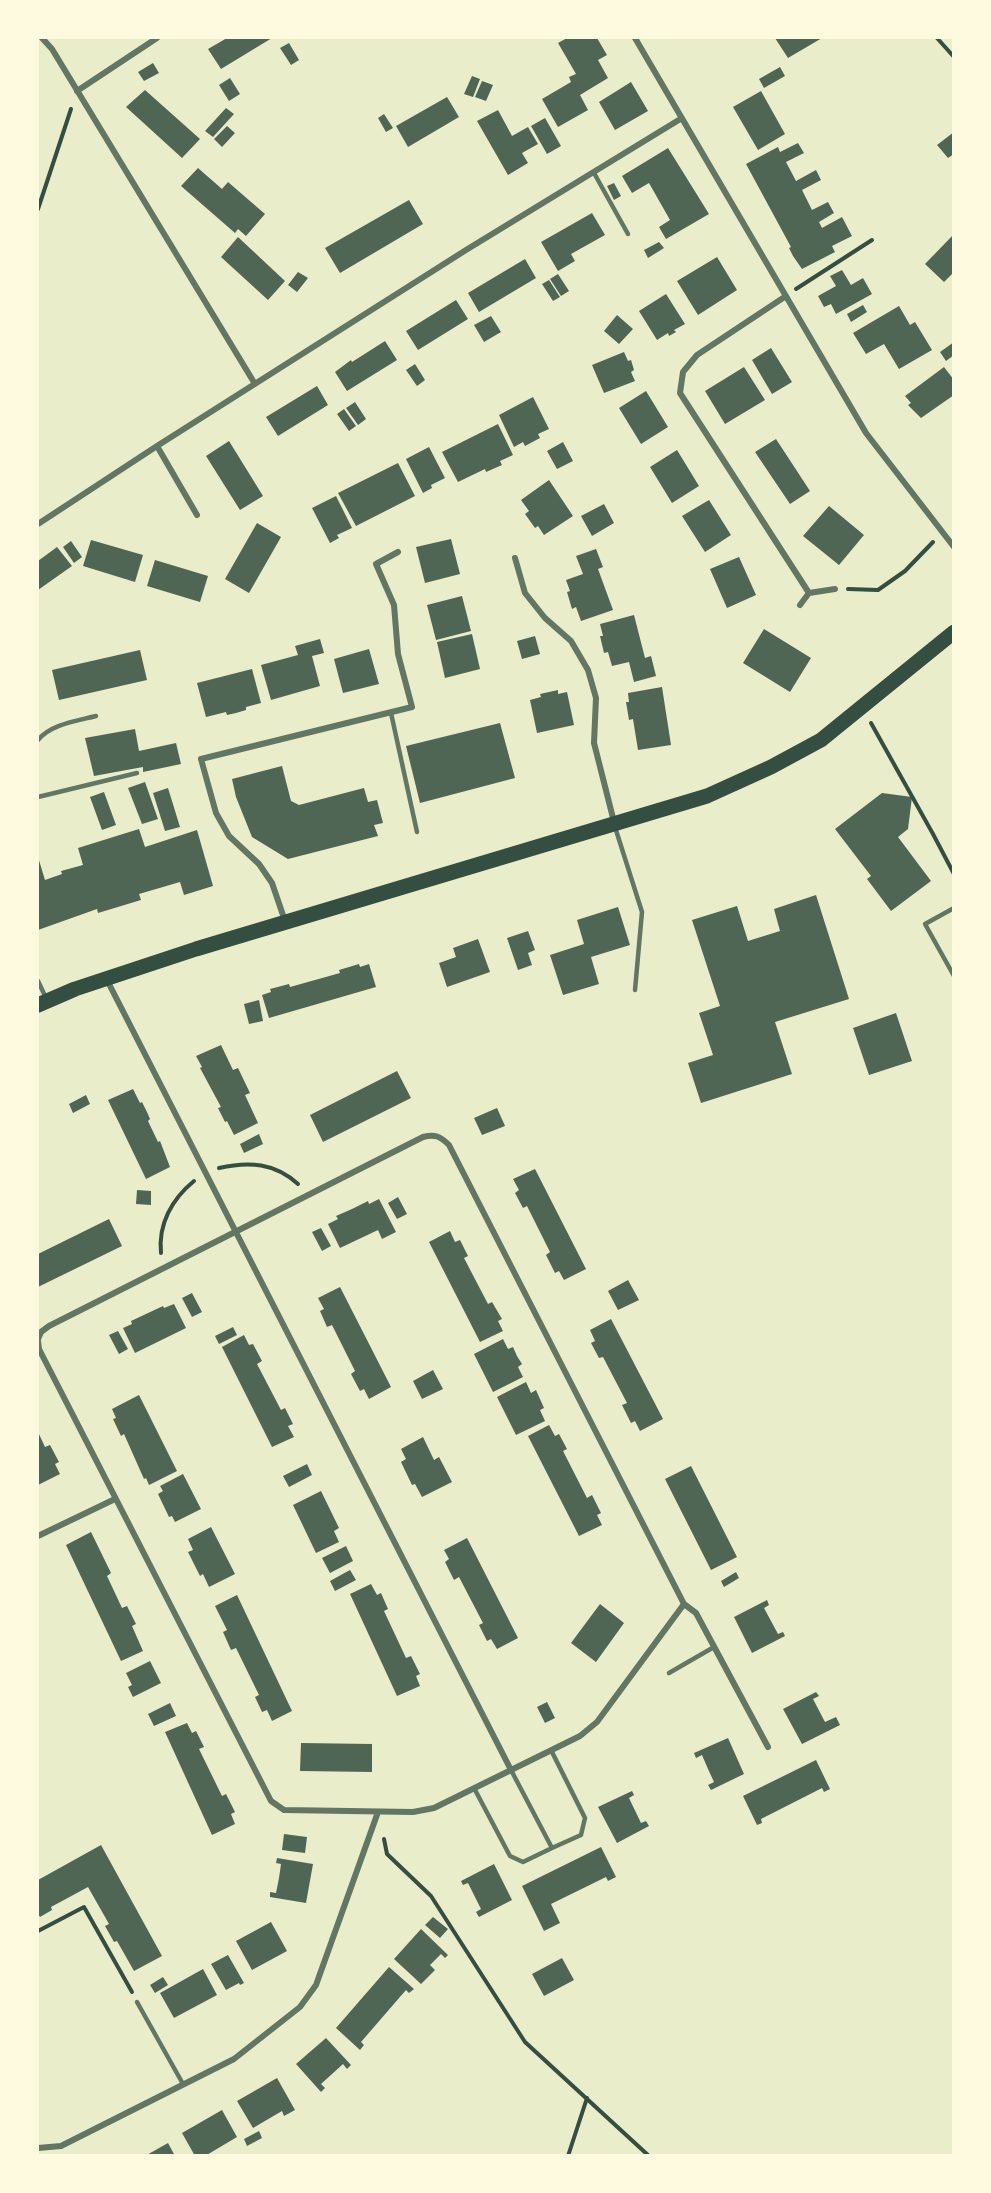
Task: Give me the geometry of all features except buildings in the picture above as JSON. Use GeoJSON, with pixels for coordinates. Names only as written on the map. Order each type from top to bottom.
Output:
{"type":"FeatureCollection","features":[{"type":"Feature","properties":{"kind":"main road"},"geometry":{"type":"LineString","coordinates":[[42,1003],[106,979],[286,922],[707,796],[771,767],[821,740],[954,632]]}},
{"type":"Feature","properties":{"kind":"street"},"geometry":{"type":"LineString","coordinates":[[42,38],[52,49],[255,384]]}},
{"type":"Feature","properties":{"kind":"street"},"geometry":{"type":"LineString","coordinates":[[77,91],[157,38]]}},
{"type":"Feature","properties":{"kind":"street"},"geometry":{"type":"LineString","coordinates":[[635,38],[866,433],[954,547]]}},
{"type":"Feature","properties":{"kind":"street"},"geometry":{"type":"LineString","coordinates":[[38,524],[466,250],[682,118]]}},
{"type":"Feature","properties":{"kind":"street"},"geometry":{"type":"LineString","coordinates":[[786,296],[697,355],[683,372],[680,393],[810,593]]}},
{"type":"Feature","properties":{"kind":"street"},"geometry":{"type":"LineString","coordinates":[[157,446],[197,515]]}},
{"type":"Feature","properties":{"kind":"street"},"geometry":{"type":"LineString","coordinates":[[286,922],[272,883],[259,864],[229,836],[216,813],[201,759],[412,707],[398,654],[394,605],[376,564],[398,552]]}},
{"type":"Feature","properties":{"kind":"street"},"geometry":{"type":"LineString","coordinates":[[514,558],[525,593],[545,618],[570,641],[588,670],[596,698],[594,744],[614,824]]}},
{"type":"Feature","properties":{"kind":"street"},"geometry":{"type":"LineString","coordinates":[[800,605],[810,593],[835,589]]}},
{"type":"Feature","properties":{"kind":"street"},"geometry":{"type":"LineString","coordinates":[[106,979],[511,1770]]}},
{"type":"Feature","properties":{"kind":"street"},"geometry":{"type":"LineString","coordinates":[[684,1604],[597,1722],[580,1736],[434,1808],[413,1812],[284,1810],[272,1801],[115,1499],[39,1349],[38,1340],[41,1332],[48,1326],[423,1137],[433,1135],[441,1138],[448,1145],[684,1604],[696,1612],[768,1747]]}},
{"type":"Feature","properties":{"kind":"street"},"geometry":{"type":"LineString","coordinates":[[38,1536],[115,1499]]}},
{"type":"Feature","properties":{"kind":"street"},"geometry":{"type":"LineString","coordinates":[[38,2148],[61,2146],[234,2059],[300,2007],[316,1985],[378,1812]]}},
{"type":"Feature","properties":{"kind":"lane"},"geometry":{"type":"LineString","coordinates":[[594,173],[628,234]]}},
{"type":"Feature","properties":{"kind":"lane"},"geometry":{"type":"LineString","coordinates":[[391,713],[417,832]]}},
{"type":"Feature","properties":{"kind":"lane"},"geometry":{"type":"LineString","coordinates":[[38,740],[41,735],[58,726],[96,716]]}},
{"type":"Feature","properties":{"kind":"lane"},"geometry":{"type":"LineString","coordinates":[[38,797],[137,773]]}},
{"type":"Feature","properties":{"kind":"lane"},"geometry":{"type":"LineString","coordinates":[[614,824],[642,912],[635,990]]}},
{"type":"Feature","properties":{"kind":"lane"},"geometry":{"type":"LineString","coordinates":[[954,908],[924,924],[954,976]]}},
{"type":"Feature","properties":{"kind":"lane"},"geometry":{"type":"LineString","coordinates":[[38,981],[42,1003]]}},
{"type":"Feature","properties":{"kind":"lane"},"geometry":{"type":"LineString","coordinates":[[669,1673],[714,1647]]}},
{"type":"Feature","properties":{"kind":"lane"},"geometry":{"type":"LineString","coordinates":[[474,1788],[510,1856],[523,1862],[581,1835],[585,1818],[551,1750]]}},
{"type":"Feature","properties":{"kind":"lane"},"geometry":{"type":"LineString","coordinates":[[511,1770],[552,1848]]}},
{"type":"Feature","properties":{"kind":"lane"},"geometry":{"type":"LineString","coordinates":[[137,2002],[183,2084]]}},
{"type":"Feature","properties":{"kind":"path"},"geometry":{"type":"LineString","coordinates":[[937,38],[954,57]]}},
{"type":"Feature","properties":{"kind":"path"},"geometry":{"type":"LineString","coordinates":[[38,208],[77,91]]}},
{"type":"Feature","properties":{"kind":"path"},"geometry":{"type":"LineString","coordinates":[[786,296],[872,240]]}},
{"type":"Feature","properties":{"kind":"path"},"geometry":{"type":"LineString","coordinates":[[835,589],[878,590],[905,571],[943,532]]}},
{"type":"Feature","properties":{"kind":"path"},"geometry":{"type":"LineString","coordinates":[[862,706],[954,874]]}},
{"type":"Feature","properties":{"kind":"path"},"geometry":{"type":"LineString","coordinates":[[378,1812],[387,1854],[431,1896],[525,2042],[649,2156]]}},
{"type":"Feature","properties":{"kind":"path"},"geometry":{"type":"LineString","coordinates":[[38,1931],[84,1907],[137,2002]]}},
{"type":"Feature","properties":{"kind":"path"},"geometry":{"type":"LineString","coordinates":[[568,2156],[587,2098]]}}]}
